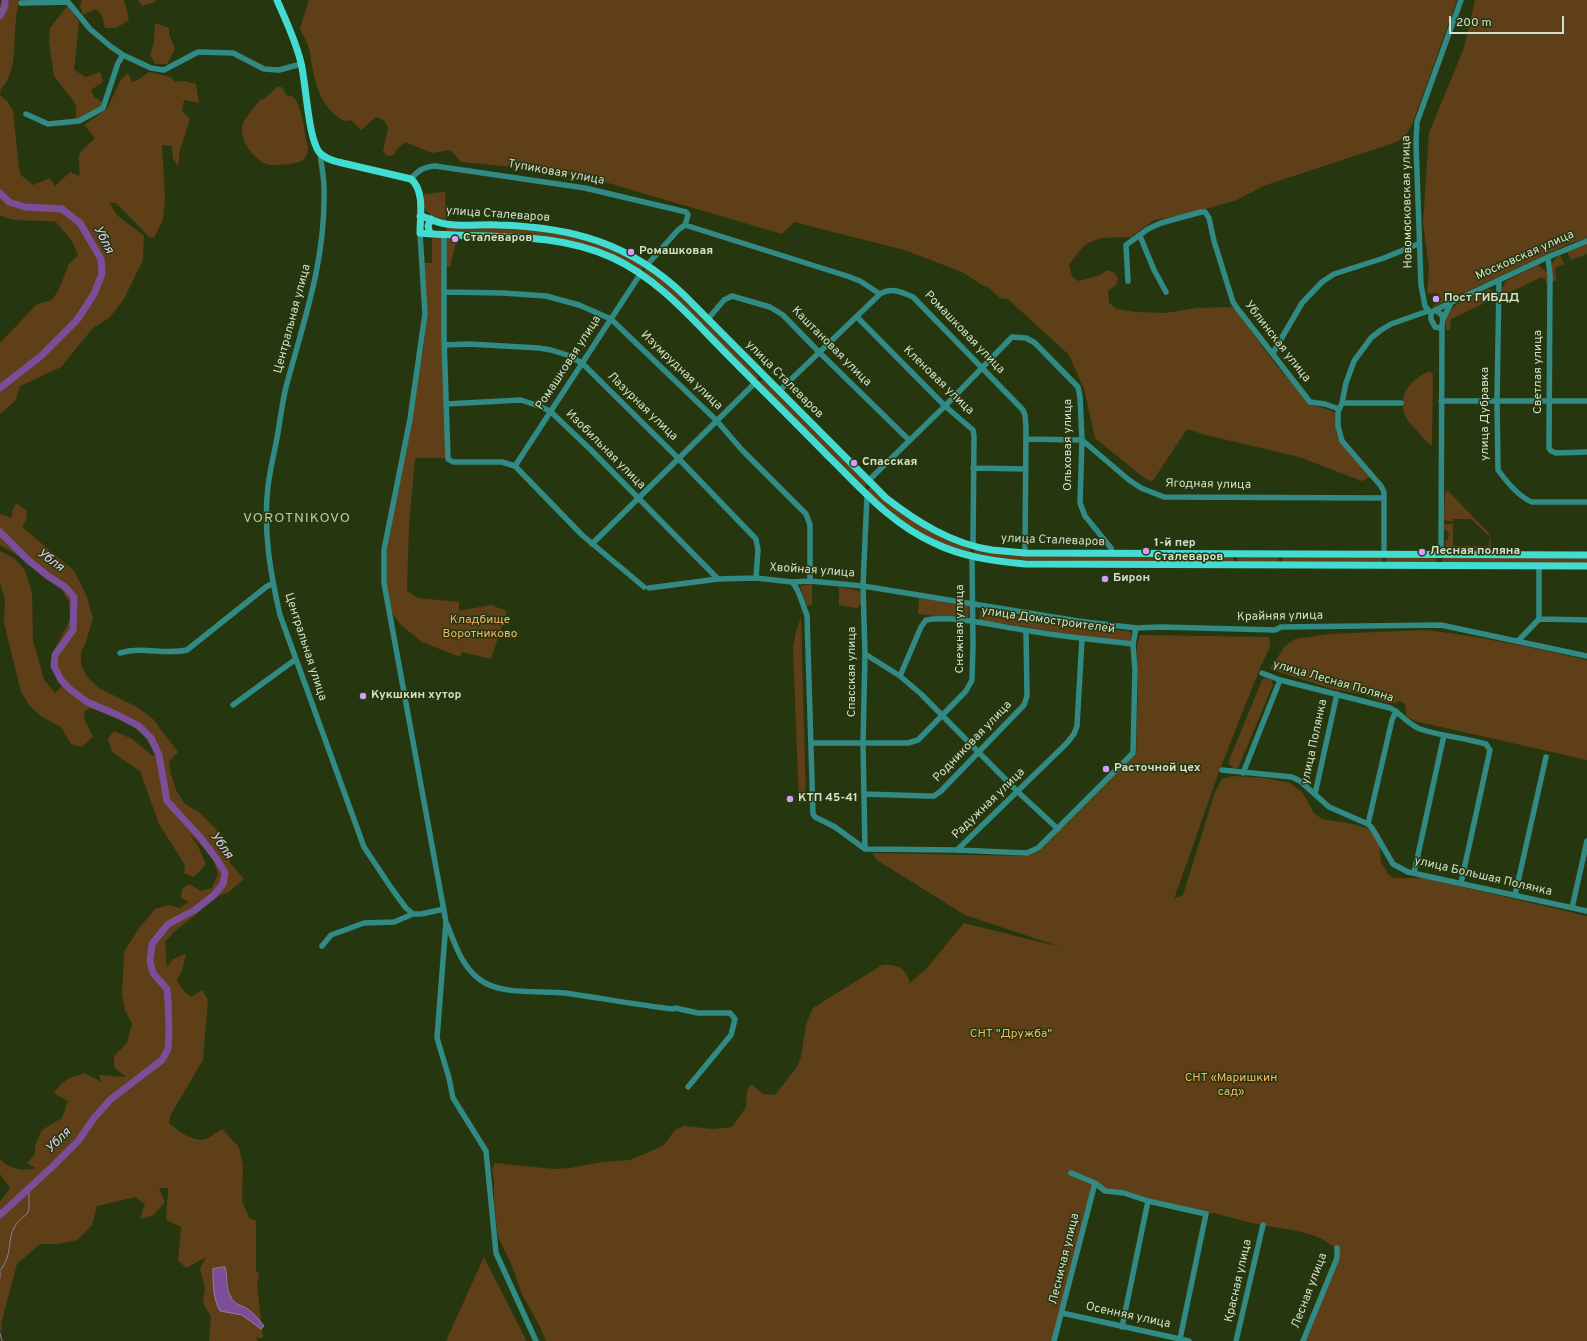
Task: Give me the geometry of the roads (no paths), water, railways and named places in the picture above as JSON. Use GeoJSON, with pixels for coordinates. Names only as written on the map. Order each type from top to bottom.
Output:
{"type":"FeatureCollection","features":[{"type":"Feature","properties":{"kind":"main road"},"geometry":{"type":"LineString","coordinates":[[277,0],[297,46],[312,132],[320,152],[327,158],[338,162],[411,179],[418,187],[420,193],[420,233]]}},
{"type":"Feature","properties":{"kind":"main road","name":"улица Сталеваров"},"geometry":{"type":"LineString","coordinates":[[420,216],[445,224],[534,227],[570,232],[593,238],[648,264],[669,280],[869,482],[906,514],[923,525],[973,546],[991,550],[1025,553],[1587,555]]}},
{"type":"Feature","properties":{"kind":"main road"},"geometry":{"type":"LineString","coordinates":[[430,234],[428,226],[431,219]]}},
{"type":"Feature","properties":{"kind":"main road"},"geometry":{"type":"LineString","coordinates":[[444,235],[445,224]]}},
{"type":"Feature","properties":{"kind":"main road","name":"улица Сталеваров"},"geometry":{"type":"LineString","coordinates":[[420,233],[532,238],[567,243],[601,253],[641,273],[682,308],[865,494],[897,521],[924,539],[949,550],[972,557],[991,561],[1025,564],[1587,566]]}},
{"type":"Feature","properties":{"kind":"main road"},"geometry":{"type":"LineString","coordinates":[[641,273],[648,264]]}},
{"type":"Feature","properties":{"kind":"main road"},"geometry":{"type":"LineString","coordinates":[[755,383],[763,375]]}},
{"type":"Feature","properties":{"kind":"main road"},"geometry":{"type":"LineString","coordinates":[[865,494],[869,482]]}},
{"type":"Feature","properties":{"kind":"main road"},"geometry":{"type":"LineString","coordinates":[[972,557],[973,546]]}},
{"type":"Feature","properties":{"kind":"main road"},"geometry":{"type":"LineString","coordinates":[[1162,554],[1163,564]]}},
{"type":"Feature","properties":{"kind":"main road"},"geometry":{"type":"LineString","coordinates":[[1235,565],[1236,554]]}},
{"type":"Feature","properties":{"kind":"main road"},"geometry":{"type":"LineString","coordinates":[[1384,554],[1384,566]]}},
{"type":"Feature","properties":{"kind":"main road"},"geometry":{"type":"LineString","coordinates":[[1440,566],[1441,555]]}},
{"type":"Feature","properties":{"kind":"street","name":"Новомосковская улица"},"geometry":{"type":"LineString","coordinates":[[1436,328],[1431,318],[1431,311],[1425,306],[1421,285],[1418,244],[1417,122],[1461,0]]}},
{"type":"Feature","properties":{"kind":"street"},"geometry":{"type":"LineString","coordinates":[[21,3],[68,2],[90,29],[110,46],[123,55],[151,68],[164,70],[198,52],[232,53],[264,69],[279,70],[301,64]]}},
{"type":"Feature","properties":{"kind":"street"},"geometry":{"type":"LineString","coordinates":[[26,114],[48,124],[79,121],[103,108],[118,63],[123,55]]}},
{"type":"Feature","properties":{"kind":"street","name":"Центральная улица"},"geometry":{"type":"LineString","coordinates":[[320,152],[324,187],[323,221],[319,261],[313,295],[286,389],[268,484],[266,505],[267,545],[280,615],[364,847],[392,890],[412,914]]}},
{"type":"Feature","properties":{"kind":"street","name":"Тупиковая улица"},"geometry":{"type":"LineString","coordinates":[[411,179],[420,170],[435,166],[551,182],[584,188],[686,212],[688,214],[685,225]]}},
{"type":"Feature","properties":{"kind":"street","name":"Ублинская улица"},"geometry":{"type":"LineString","coordinates":[[1140,236],[1148,229],[1161,223],[1205,212],[1209,218],[1214,242],[1233,302],[1310,402],[1325,404],[1339,409]]}},
{"type":"Feature","properties":{"kind":"street"},"geometry":{"type":"LineString","coordinates":[[648,264],[678,230],[685,225],[860,280],[880,294],[779,391]]}},
{"type":"Feature","properties":{"kind":"street"},"geometry":{"type":"LineString","coordinates":[[420,233],[424,314],[410,419],[384,550],[384,583],[446,922],[459,956],[479,979],[499,988],[514,991],[552,992],[626,1004],[675,1008],[698,1013],[730,1013],[735,1019],[730,1035],[688,1087]]}},
{"type":"Feature","properties":{"kind":"street"},"geometry":{"type":"LineString","coordinates":[[444,235],[447,456],[448,459],[453,462],[502,462],[516,466]]}},
{"type":"Feature","properties":{"kind":"street"},"geometry":{"type":"LineString","coordinates":[[1128,281],[1126,246],[1140,236],[1154,270],[1166,292]]}},
{"type":"Feature","properties":{"kind":"street","name":"Московская улица"},"geometry":{"type":"LineString","coordinates":[[1384,554],[1384,492],[1381,486],[1342,441],[1338,426],[1338,412],[1354,361],[1371,338],[1391,324],[1431,311],[1548,257],[1587,241]]}},
{"type":"Feature","properties":{"kind":"street"},"geometry":{"type":"LineString","coordinates":[[1273,353],[1302,303],[1314,288],[1334,274],[1384,258],[1418,244]]}},
{"type":"Feature","properties":{"kind":"street","name":"Светлая улица"},"geometry":{"type":"LineString","coordinates":[[1548,257],[1550,401],[1549,448],[1551,451],[1556,453],[1587,452]]}},
{"type":"Feature","properties":{"kind":"street","name":"Ромашковая улица"},"geometry":{"type":"LineString","coordinates":[[516,466],[550,411],[641,273]]}},
{"type":"Feature","properties":{"kind":"street","name":"улица Дубравка"},"geometry":{"type":"LineString","coordinates":[[1499,280],[1497,401],[1498,470],[1528,500],[1532,502],[1587,502]]}},
{"type":"Feature","properties":{"kind":"street","name":"Ромашковая улица"},"geometry":{"type":"LineString","coordinates":[[880,294],[885,290],[893,290],[913,297],[1023,410],[1025,415],[1026,439],[1025,553]]}},
{"type":"Feature","properties":{"kind":"street","name":"Изумрудная улица"},"geometry":{"type":"LineString","coordinates":[[445,292],[503,293],[546,296],[579,305],[611,318],[716,420],[742,450],[806,514],[810,525],[810,581]]}},
{"type":"Feature","properties":{"kind":"street","name":"Каштановая улица"},"geometry":{"type":"LineString","coordinates":[[708,319],[724,300],[732,296],[770,307],[783,316],[909,440]]}},
{"type":"Feature","properties":{"kind":"street"},"geometry":{"type":"LineString","coordinates":[[1441,555],[1442,325],[1443,319],[1452,302]]}},
{"type":"Feature","properties":{"kind":"street"},"geometry":{"type":"LineString","coordinates":[[1431,311],[1440,314],[1443,319]]}},
{"type":"Feature","properties":{"kind":"street","name":"Кленовая улица"},"geometry":{"type":"LineString","coordinates":[[857,317],[945,406],[973,430],[973,546]]}},
{"type":"Feature","properties":{"kind":"street"},"geometry":{"type":"LineString","coordinates":[[1442,325],[1440,328],[1436,328],[1442,341]]}},
{"type":"Feature","properties":{"kind":"street","name":"Ольховая улица"},"geometry":{"type":"LineString","coordinates":[[982,368],[1012,337],[1026,338],[1035,343],[1078,388],[1080,397],[1082,440],[1080,503],[1082,511],[1111,548],[1112,553]]}},
{"type":"Feature","properties":{"kind":"street","name":"Лазурная улица"},"geometry":{"type":"LineString","coordinates":[[445,345],[539,348],[567,355],[582,364],[678,458],[756,539],[758,550],[756,578]]}},
{"type":"Feature","properties":{"kind":"street"},"geometry":{"type":"LineString","coordinates":[[869,482],[982,368]]}},
{"type":"Feature","properties":{"kind":"street"},"geometry":{"type":"LineString","coordinates":[[592,544],[755,383]]}},
{"type":"Feature","properties":{"kind":"street","name":"Изобильная улица"},"geometry":{"type":"LineString","coordinates":[[446,404],[521,400],[550,411],[718,579]]}},
{"type":"Feature","properties":{"kind":"street"},"geometry":{"type":"LineString","coordinates":[[1441,401],[1587,401]]}},
{"type":"Feature","properties":{"kind":"street"},"geometry":{"type":"LineString","coordinates":[[1342,403],[1401,403]]}},
{"type":"Feature","properties":{"kind":"street"},"geometry":{"type":"LineString","coordinates":[[1026,439],[1082,440]]}},
{"type":"Feature","properties":{"kind":"street","name":"Ягодная улица"},"geometry":{"type":"LineString","coordinates":[[1082,440],[1141,488],[1164,497],[1384,498]]}},
{"type":"Feature","properties":{"kind":"street","name":"Хвойная улица"},"geometry":{"type":"LineString","coordinates":[[516,466],[592,544],[647,588],[718,579],[756,578],[792,582],[810,581],[863,586],[972,604]]}},
{"type":"Feature","properties":{"kind":"street"},"geometry":{"type":"LineString","coordinates":[[973,468],[1026,469]]}},
{"type":"Feature","properties":{"kind":"street","name":"Спасская улица"},"geometry":{"type":"LineString","coordinates":[[865,494],[863,586],[863,744],[865,849]]}},
{"type":"Feature","properties":{"kind":"street","name":"Снежная улица"},"geometry":{"type":"LineString","coordinates":[[811,743],[908,743],[918,740],[970,686],[972,680],[973,622],[972,557]]}},
{"type":"Feature","properties":{"kind":"street"},"geometry":{"type":"LineString","coordinates":[[1518,641],[1539,619],[1539,566]]}},
{"type":"Feature","properties":{"kind":"street"},"geometry":{"type":"LineString","coordinates":[[792,582],[797,587],[799,597],[807,615],[813,814],[815,817],[835,827],[865,849]]}},
{"type":"Feature","properties":{"kind":"street"},"geometry":{"type":"LineString","coordinates":[[120,653],[132,649],[176,652],[187,650],[266,586],[273,583]]}},
{"type":"Feature","properties":{"kind":"street","name":"Крайняя улица"},"geometry":{"type":"LineString","coordinates":[[972,604],[1078,621],[1136,628],[1161,627],[1275,630],[1282,627],[1441,625],[1587,656]]}},
{"type":"Feature","properties":{"kind":"street","name":"улица Домостроителей"},"geometry":{"type":"LineString","coordinates":[[900,676],[921,627],[926,620],[935,618],[973,622],[1082,639],[1133,644]]}},
{"type":"Feature","properties":{"kind":"street"},"geometry":{"type":"LineString","coordinates":[[1539,619],[1587,620]]}},
{"type":"Feature","properties":{"kind":"street"},"geometry":{"type":"LineString","coordinates":[[957,850],[1027,853],[1038,848],[1133,753],[1135,670],[1133,644],[1136,628]]}},
{"type":"Feature","properties":{"kind":"street","name":"Родниковая улица"},"geometry":{"type":"LineString","coordinates":[[864,794],[934,796],[941,791],[1024,705],[1027,696],[1026,631]]}},
{"type":"Feature","properties":{"kind":"street","name":"Радужная улица"},"geometry":{"type":"LineString","coordinates":[[865,849],[957,850],[1018,792],[1067,743],[1074,734],[1078,718],[1082,639]]}},
{"type":"Feature","properties":{"kind":"street"},"geometry":{"type":"LineString","coordinates":[[864,654],[900,676],[922,694],[1018,792],[1058,829]]}},
{"type":"Feature","properties":{"kind":"street"},"geometry":{"type":"LineString","coordinates":[[234,705],[296,659]]}},
{"type":"Feature","properties":{"kind":"street","name":"улица Лесная Поляна"},"geometry":{"type":"LineString","coordinates":[[1262,673],[1280,680],[1370,702],[1396,711],[1408,723],[1419,729],[1486,744],[1490,750],[1460,883]]}},
{"type":"Feature","properties":{"kind":"street"},"geometry":{"type":"LineString","coordinates":[[1243,773],[1280,680]]}},
{"type":"Feature","properties":{"kind":"street","name":"улица Полянка"},"geometry":{"type":"LineString","coordinates":[[1315,794],[1337,694]]}},
{"type":"Feature","properties":{"kind":"street"},"geometry":{"type":"LineString","coordinates":[[1222,770],[1292,777],[1300,781],[1329,807],[1368,824],[1392,720],[1396,711]]}},
{"type":"Feature","properties":{"kind":"street"},"geometry":{"type":"LineString","coordinates":[[1414,873],[1444,735]]}},
{"type":"Feature","properties":{"kind":"street"},"geometry":{"type":"LineString","coordinates":[[1515,895],[1546,757]]}},
{"type":"Feature","properties":{"kind":"street","name":"улица Большая Полянка"},"geometry":{"type":"LineString","coordinates":[[1368,824],[1372,828],[1393,864],[1408,872],[1587,911]]}},
{"type":"Feature","properties":{"kind":"street"},"geometry":{"type":"LineString","coordinates":[[1572,908],[1587,841]]}},
{"type":"Feature","properties":{"kind":"street"},"geometry":{"type":"LineString","coordinates":[[322,946],[331,935],[364,922],[394,922],[412,914],[421,914],[444,909]]}},
{"type":"Feature","properties":{"kind":"street"},"geometry":{"type":"LineString","coordinates":[[446,922],[437,1038],[449,1078],[453,1098],[486,1151],[496,1253],[536,1341]]}},
{"type":"Feature","properties":{"kind":"street"},"geometry":{"type":"LineString","coordinates":[[1071,1173],[1095,1183],[1105,1191],[1124,1193],[1148,1201],[1206,1214],[1180,1339]]}},
{"type":"Feature","properties":{"kind":"street","name":"Лесничая улица"},"geometry":{"type":"LineString","coordinates":[[1054,1341],[1095,1183]]}},
{"type":"Feature","properties":{"kind":"street"},"geometry":{"type":"LineString","coordinates":[[1122,1327],[1148,1201]]}},
{"type":"Feature","properties":{"kind":"street","name":"Красная улица"},"geometry":{"type":"LineString","coordinates":[[1236,1341],[1263,1225]]}},
{"type":"Feature","properties":{"kind":"street","name":"Лесная улица"},"geometry":{"type":"LineString","coordinates":[[1303,1341],[1337,1258],[1336,1248]]}},
{"type":"Feature","properties":{"kind":"street","name":"Осенняя улица"},"geometry":{"type":"LineString","coordinates":[[1062,1313],[1189,1341]]}},
{"type":"Feature","properties":{"kind":"waterway","name":"Убля"},"geometry":{"type":"LineString","coordinates":[[0,16],[5,6],[5,0]]}},
{"type":"Feature","properties":{"kind":"waterway","name":"Убля"},"geometry":{"type":"LineString","coordinates":[[0,193],[9,202],[25,207],[62,209],[80,223],[101,259],[102,274],[94,294],[77,320],[41,356],[0,388]]}},
{"type":"Feature","properties":{"kind":"waterway","name":"Убля"},"geometry":{"type":"LineString","coordinates":[[0,532],[28,560],[65,587],[74,597],[73,630],[55,655],[54,666],[61,680],[87,702],[139,726],[151,738],[159,755],[167,801],[201,838],[225,873],[223,884],[214,895],[195,910],[168,924],[152,944],[150,961],[153,973],[167,989],[169,1030],[168,1049],[162,1060],[111,1099],[94,1118],[79,1140],[0,1215]]}},
{"type":"Feature","properties":{"kind":"waterway"},"geometry":{"type":"LineString","coordinates":[[0,1271],[8,1255],[11,1234],[19,1221],[27,1214],[29,1209],[29,1188]]}},
{"type":"Feature","properties":{"kind":"waterway"},"geometry":{"type":"LineString","coordinates":[[0,1272],[0,1278]]}},
{"type":"Feature","properties":{"kind":"waterway"},"geometry":{"type":"LineString","coordinates":[[0,1333],[2,1341]]}},
{"type":"Feature","properties":{"kind":"place","name":"Сталеваров"},"geometry":{"type":"Point","coordinates":[455,239]}},
{"type":"Feature","properties":{"kind":"place","name":"Ромашковая"},"geometry":{"type":"Point","coordinates":[631,252]}},
{"type":"Feature","properties":{"kind":"place","name":"Пост ГИБДД"},"geometry":{"type":"Point","coordinates":[1436,299]}},
{"type":"Feature","properties":{"kind":"place","name":"Спасская"},"geometry":{"type":"Point","coordinates":[854,463]}},
{"type":"Feature","properties":{"kind":"place","name":"1-й пер Сталеваров"},"geometry":{"type":"Point","coordinates":[1146,551]}},
{"type":"Feature","properties":{"kind":"place","name":"Лесная поляна"},"geometry":{"type":"Point","coordinates":[1422,552]}},
{"type":"Feature","properties":{"kind":"place","name":"Бирон"},"geometry":{"type":"Point","coordinates":[1105,579]}},
{"type":"Feature","properties":{"kind":"place","name":"Кукшкин хутор"},"geometry":{"type":"Point","coordinates":[363,696]}},
{"type":"Feature","properties":{"kind":"place","name":"Расточной цех"},"geometry":{"type":"Point","coordinates":[1106,769]}},
{"type":"Feature","properties":{"kind":"place","name":"КТП 45-41"},"geometry":{"type":"Point","coordinates":[790,799]}},
{"type":"Feature","properties":{"kind":"district","name":"VOROTNIKOVO"},"geometry":{"type":"Point","coordinates":[297,519]}},
{"type":"Feature","properties":{"kind":"park label","name":"Кладбище Воротниково"},"geometry":{"type":"Point","coordinates":[480,628]}},
{"type":"Feature","properties":{"kind":"park label","name":"СНТ \"Дружба\""},"geometry":{"type":"Point","coordinates":[1011,1035]}},
{"type":"Feature","properties":{"kind":"park label","name":"СНТ «Маришкин сад»"},"geometry":{"type":"Point","coordinates":[1231,1086]}}]}
